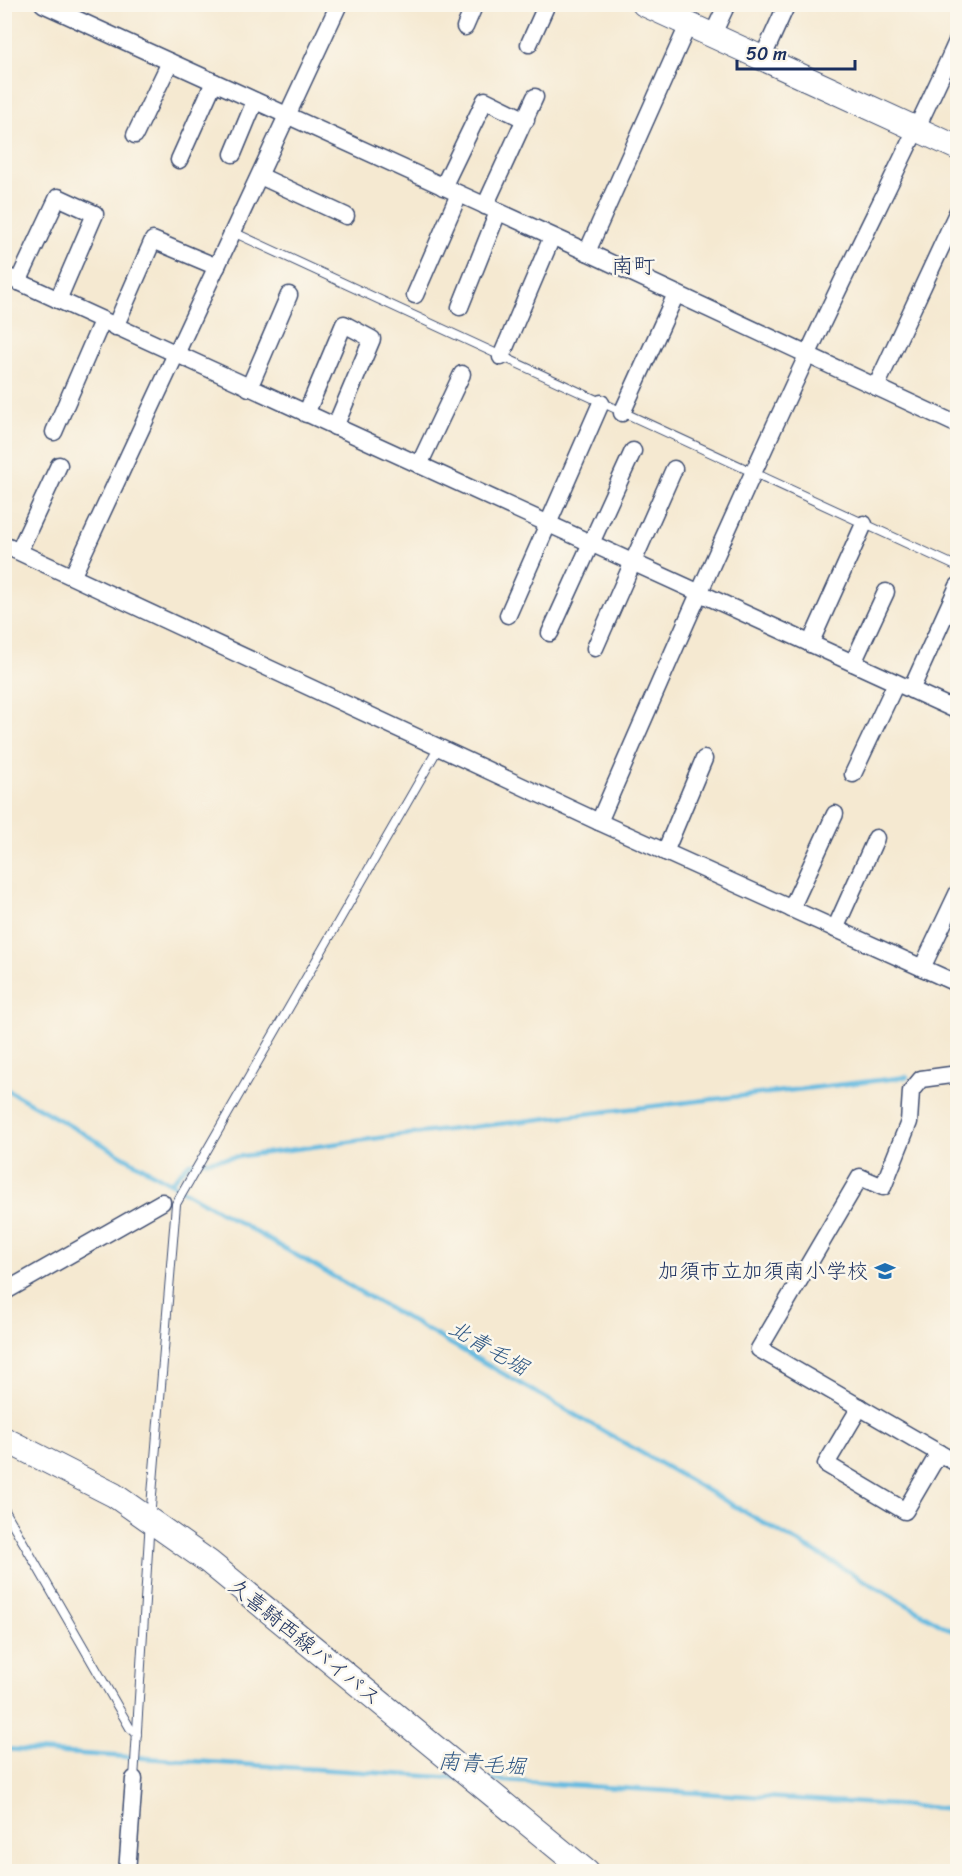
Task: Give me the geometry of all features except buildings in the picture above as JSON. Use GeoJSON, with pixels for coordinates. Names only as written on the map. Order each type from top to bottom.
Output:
{"type":"FeatureCollection","features":[{"type":"Feature","properties":{"kind":"main road"},"geometry":{"type":"LineString","coordinates":[[644,4],[957,148]]}},
{"type":"Feature","properties":{"kind":"main road","name":"久喜騎西線バイパス"},"geometry":{"type":"LineString","coordinates":[[4,1439],[62,1467],[150,1519],[209,1562],[587,1872]]}},
{"type":"Feature","properties":{"kind":"street"},"geometry":{"type":"LineString","coordinates":[[43,4],[587,252],[957,425]]}},
{"type":"Feature","properties":{"kind":"street"},"geometry":{"type":"LineString","coordinates":[[73,575],[339,4]]}},
{"type":"Feature","properties":{"kind":"street"},"geometry":{"type":"LineString","coordinates":[[465,27],[475,4]]}},
{"type":"Feature","properties":{"kind":"street"},"geometry":{"type":"LineString","coordinates":[[529,44],[547,4]]}},
{"type":"Feature","properties":{"kind":"street"},"geometry":{"type":"LineString","coordinates":[[712,36],[727,4]]}},
{"type":"Feature","properties":{"kind":"street"},"geometry":{"type":"LineString","coordinates":[[762,59],[787,4]]}},
{"type":"Feature","properties":{"kind":"street"},"geometry":{"type":"LineString","coordinates":[[587,252],[688,25]]}},
{"type":"Feature","properties":{"kind":"street"},"geometry":{"type":"LineString","coordinates":[[599,822],[698,592],[807,356],[918,130],[957,39]]}},
{"type":"Feature","properties":{"kind":"street"},"geometry":{"type":"LineString","coordinates":[[135,135],[170,62]]}},
{"type":"Feature","properties":{"kind":"street"},"geometry":{"type":"LineString","coordinates":[[179,160],[213,82]]}},
{"type":"Feature","properties":{"kind":"street"},"geometry":{"type":"LineString","coordinates":[[460,307],[491,209],[535,98]]}},
{"type":"Feature","properties":{"kind":"street"},"geometry":{"type":"LineString","coordinates":[[443,187],[485,100],[526,120]]}},
{"type":"Feature","properties":{"kind":"street"},"geometry":{"type":"LineString","coordinates":[[233,154],[255,101]]}},
{"type":"Feature","properties":{"kind":"street"},"geometry":{"type":"LineString","coordinates":[[260,176],[346,216]]}},
{"type":"Feature","properties":{"kind":"street"},"geometry":{"type":"LineString","coordinates":[[415,295],[459,194]]}},
{"type":"Feature","properties":{"kind":"street"},"geometry":{"type":"LineString","coordinates":[[58,300],[95,214],[58,197],[11,278],[109,324],[176,355],[957,711]]}},
{"type":"Feature","properties":{"kind":"street"},"geometry":{"type":"LineString","coordinates":[[876,387],[957,211]]}},
{"type":"Feature","properties":{"kind":"street"},"geometry":{"type":"LineString","coordinates":[[501,357],[552,237]]}},
{"type":"Feature","properties":{"kind":"street"},"geometry":{"type":"LineString","coordinates":[[54,432],[153,240],[217,267]]}},
{"type":"Feature","properties":{"kind":"street"},"geometry":{"type":"LineString","coordinates":[[622,413],[676,294]]}},
{"type":"Feature","properties":{"kind":"street"},"geometry":{"type":"LineString","coordinates":[[249,388],[289,295]]}},
{"type":"Feature","properties":{"kind":"street"},"geometry":{"type":"LineString","coordinates":[[306,414],[344,324],[372,339],[335,427]]}},
{"type":"Feature","properties":{"kind":"street"},"geometry":{"type":"LineString","coordinates":[[419,465],[462,374]]}},
{"type":"Feature","properties":{"kind":"street"},"geometry":{"type":"LineString","coordinates":[[508,615],[601,403]]}},
{"type":"Feature","properties":{"kind":"street"},"geometry":{"type":"LineString","coordinates":[[550,633],[633,451]]}},
{"type":"Feature","properties":{"kind":"street"},"geometry":{"type":"LineString","coordinates":[[59,465],[12,548],[599,822],[957,984]]}},
{"type":"Feature","properties":{"kind":"street"},"geometry":{"type":"LineString","coordinates":[[595,648],[674,469]]}},
{"type":"Feature","properties":{"kind":"street"},"geometry":{"type":"LineString","coordinates":[[810,644],[864,524]]}},
{"type":"Feature","properties":{"kind":"street"},"geometry":{"type":"LineString","coordinates":[[853,774],[904,687],[957,586]]}},
{"type":"Feature","properties":{"kind":"street"},"geometry":{"type":"LineString","coordinates":[[853,663],[886,592]]}},
{"type":"Feature","properties":{"kind":"street"},"geometry":{"type":"LineString","coordinates":[[665,852],[704,759]]}},
{"type":"Feature","properties":{"kind":"street"},"geometry":{"type":"LineString","coordinates":[[791,909],[835,814]]}},
{"type":"Feature","properties":{"kind":"street"},"geometry":{"type":"LineString","coordinates":[[835,929],[876,838]]}},
{"type":"Feature","properties":{"kind":"street"},"geometry":{"type":"LineString","coordinates":[[922,968],[957,892]]}},
{"type":"Feature","properties":{"kind":"street"},"geometry":{"type":"LineString","coordinates":[[957,1074],[921,1079],[911,1091],[909,1122],[883,1187],[860,1177],[759,1349],[957,1464]]}},
{"type":"Feature","properties":{"kind":"street"},"geometry":{"type":"LineString","coordinates":[[4,1292],[172,1202]]}},
{"type":"Feature","properties":{"kind":"street"},"geometry":{"type":"LineString","coordinates":[[860,1407],[826,1464],[905,1511],[939,1453]]}},
{"type":"Feature","properties":{"kind":"street"},"geometry":{"type":"LineString","coordinates":[[127,1872],[134,1774]]}},
{"type":"Feature","properties":{"kind":"lane"},"geometry":{"type":"LineString","coordinates":[[234,232],[957,567]]}},
{"type":"Feature","properties":{"kind":"lane"},"geometry":{"type":"LineString","coordinates":[[134,1774],[172,1202],[189,1182],[439,747]]}},
{"type":"Feature","properties":{"kind":"lane"},"geometry":{"type":"LineString","coordinates":[[4,1509],[130,1728],[137,1734]]}},
{"type":"Feature","properties":{"kind":"waterway"},"geometry":{"type":"LineString","coordinates":[[170,1183],[189,1163],[394,1136],[907,1077]]}},
{"type":"Feature","properties":{"kind":"waterway","name":"北青毛堀"},"geometry":{"type":"LineString","coordinates":[[4,1088],[958,1634]]}},
{"type":"Feature","properties":{"kind":"waterway","name":"南青毛堀"},"geometry":{"type":"LineString","coordinates":[[4,1749],[457,1778]]}},
{"type":"Feature","properties":{"kind":"waterway","name":"南青毛堀"},"geometry":{"type":"LineString","coordinates":[[489,1780],[958,1809]]}},
{"type":"Feature","properties":{"kind":"place","name":"加須市立加須南小学校"},"geometry":{"type":"Point","coordinates":[885,1271]}},
{"type":"Feature","properties":{"kind":"district","name":"南町"},"geometry":{"type":"Point","coordinates":[633,265]}}]}
